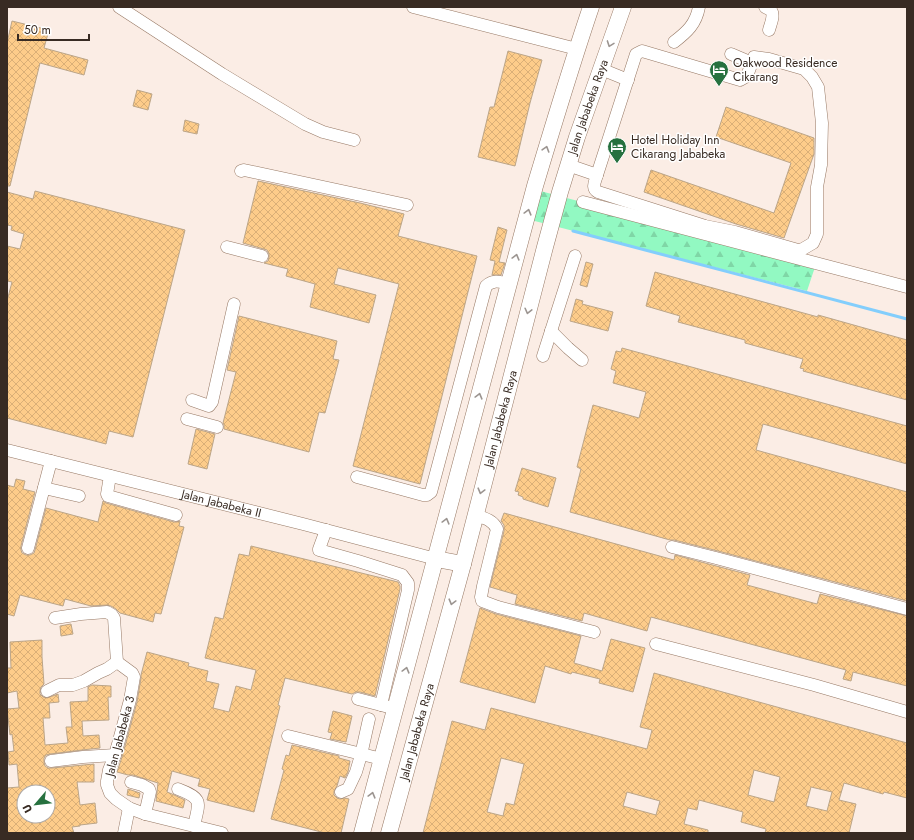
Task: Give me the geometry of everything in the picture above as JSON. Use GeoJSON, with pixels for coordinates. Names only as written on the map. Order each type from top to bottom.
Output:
{"type":"FeatureCollection","features":[{"type":"Feature","properties":{"kind":"main road"},"geometry":{"type":"LineString","coordinates":[[362,833],[382,760],[388,707],[436,559],[535,186],[591,7]]}},
{"type":"Feature","properties":{"kind":"main road","name":"Jalan Jababeka Raya"},"geometry":{"type":"LineString","coordinates":[[389,833],[568,165],[623,7]]}},
{"type":"Feature","properties":{"kind":"main road"},"geometry":{"type":"LineString","coordinates":[[436,559],[462,564]]}},
{"type":"Feature","properties":{"kind":"street"},"geometry":{"type":"LineString","coordinates":[[414,7],[577,49]]}},
{"type":"Feature","properties":{"kind":"street"},"geometry":{"type":"LineString","coordinates":[[674,42],[693,25],[699,7]]}},
{"type":"Feature","properties":{"kind":"street"},"geometry":{"type":"LineString","coordinates":[[765,7],[771,10],[773,18],[769,30]]}},
{"type":"Feature","properties":{"kind":"street"},"geometry":{"type":"LineString","coordinates":[[126,9],[222,74],[305,124],[323,132],[354,140]]}},
{"type":"Feature","properties":{"kind":"street"},"geometry":{"type":"LineString","coordinates":[[732,52],[753,60],[769,59],[804,69],[812,77],[818,87],[822,123],[821,165],[817,187],[817,234],[813,243],[802,250],[735,232],[705,226],[598,192],[593,187],[636,54],[642,51],[740,80],[747,76],[753,60]]}},
{"type":"Feature","properties":{"kind":"street"},"geometry":{"type":"LineString","coordinates":[[601,69],[628,80]]}},
{"type":"Feature","properties":{"kind":"street"},"geometry":{"type":"LineString","coordinates":[[568,165],[597,175]]}},
{"type":"Feature","properties":{"kind":"street"},"geometry":{"type":"LineString","coordinates":[[241,171],[244,170],[407,205]]}},
{"type":"Feature","properties":{"kind":"street"},"geometry":{"type":"LineString","coordinates":[[583,202],[907,288]]}},
{"type":"Feature","properties":{"kind":"street"},"geometry":{"type":"LineString","coordinates":[[227,247],[262,256]]}},
{"type":"Feature","properties":{"kind":"street"},"geometry":{"type":"LineString","coordinates":[[543,356],[575,256]]}},
{"type":"Feature","properties":{"kind":"street"},"geometry":{"type":"LineString","coordinates":[[357,477],[423,495],[427,495],[431,492],[486,286],[495,281],[509,284]]}},
{"type":"Feature","properties":{"kind":"street"},"geometry":{"type":"LineString","coordinates":[[192,400],[209,406],[212,402],[234,304]]}},
{"type":"Feature","properties":{"kind":"street"},"geometry":{"type":"LineString","coordinates":[[551,331],[582,360]]}},
{"type":"Feature","properties":{"kind":"street"},"geometry":{"type":"LineString","coordinates":[[187,419],[217,427]]}},
{"type":"Feature","properties":{"kind":"street","name":"Jalan Jababeka II"},"geometry":{"type":"LineString","coordinates":[[7,450],[436,559]]}},
{"type":"Feature","properties":{"kind":"street"},"geometry":{"type":"LineString","coordinates":[[28,548],[51,461]]}},
{"type":"Feature","properties":{"kind":"street"},"geometry":{"type":"LineString","coordinates":[[110,476],[108,496],[176,515]]}},
{"type":"Feature","properties":{"kind":"street"},"geometry":{"type":"LineString","coordinates":[[44,488],[79,496]]}},
{"type":"Feature","properties":{"kind":"street"},"geometry":{"type":"LineString","coordinates":[[475,515],[491,521],[497,529],[482,586],[482,601],[498,607],[594,632]]}},
{"type":"Feature","properties":{"kind":"street"},"geometry":{"type":"LineString","coordinates":[[326,530],[319,549],[320,550],[402,575],[408,583],[388,707],[358,699]]}},
{"type":"Feature","properties":{"kind":"street"},"geometry":{"type":"LineString","coordinates":[[672,547],[907,609]]}},
{"type":"Feature","properties":{"kind":"street"},"geometry":{"type":"LineString","coordinates":[[47,691],[59,685],[84,682],[117,662],[114,618],[112,615],[107,612],[55,618]]}},
{"type":"Feature","properties":{"kind":"street"},"geometry":{"type":"LineString","coordinates":[[656,644],[814,685],[907,712]]}},
{"type":"Feature","properties":{"kind":"street","name":"Jalan Jababeka 3"},"geometry":{"type":"LineString","coordinates":[[117,662],[132,673],[134,677],[130,700],[115,755],[109,770],[107,785],[108,790],[112,796],[129,808],[144,814],[222,833]]}},
{"type":"Feature","properties":{"kind":"street"},"geometry":{"type":"LineString","coordinates":[[341,792],[348,789],[356,772],[369,719]]}},
{"type":"Feature","properties":{"kind":"street"},"geometry":{"type":"LineString","coordinates":[[288,736],[382,760]]}},
{"type":"Feature","properties":{"kind":"street"},"geometry":{"type":"LineString","coordinates":[[51,761],[115,755]]}},
{"type":"Feature","properties":{"kind":"street"},"geometry":{"type":"LineString","coordinates":[[130,782],[142,785],[149,789],[150,792],[144,814]]}},
{"type":"Feature","properties":{"kind":"street"},"geometry":{"type":"LineString","coordinates":[[178,789],[190,794],[198,800],[194,826]]}},
{"type":"Feature","properties":{"kind":"street"},"geometry":{"type":"LineString","coordinates":[[124,833],[129,808]]}},
{"type":"Feature","properties":{"kind":"green space"},"geometry":{"type":"Polygon","coordinates":[[[529,188],[816,264],[807,291],[523,218],[529,188]]]}},
{"type":"Feature","properties":{"kind":"building"},"geometry":{"type":"Polygon","coordinates":[[[12,21],[49,30],[44,48],[88,60],[84,75],[40,63],[10,186],[7,186],[7,43],[12,21]]]}},
{"type":"Feature","properties":{"kind":"building"},"geometry":{"type":"Polygon","coordinates":[[[508,51],[542,60],[515,166],[478,157],[490,107],[494,107],[508,51]]]}},
{"type":"Feature","properties":{"kind":"building"},"geometry":{"type":"Polygon","coordinates":[[[137,90],[152,94],[148,110],[133,106],[137,90]]]}},
{"type":"Feature","properties":{"kind":"building"},"geometry":{"type":"Polygon","coordinates":[[[726,107],[814,138],[814,154],[784,238],[736,224],[644,192],[651,170],[774,213],[791,163],[716,137],[726,107]]]}},
{"type":"Feature","properties":{"kind":"building"},"geometry":{"type":"Polygon","coordinates":[[[185,120],[199,124],[197,134],[183,131],[185,120]]]}},
{"type":"Feature","properties":{"kind":"building"},"geometry":{"type":"Polygon","coordinates":[[[258,181],[404,214],[398,236],[477,256],[420,484],[353,466],[399,284],[338,268],[334,284],[376,295],[369,323],[310,307],[315,284],[286,276],[288,269],[264,263],[268,261],[269,257],[267,250],[243,243],[258,181]]]}},
{"type":"Feature","properties":{"kind":"building"},"geometry":{"type":"Polygon","coordinates":[[[35,191],[185,230],[133,437],[109,431],[106,444],[7,418],[7,301],[12,282],[7,281],[7,246],[20,249],[24,234],[11,230],[12,226],[7,225],[7,192],[33,199],[35,191]]]}},
{"type":"Feature","properties":{"kind":"building"},"geometry":{"type":"Polygon","coordinates":[[[498,227],[507,230],[499,262],[505,263],[501,275],[492,275],[495,261],[490,260],[498,227]]]}},
{"type":"Feature","properties":{"kind":"building"},"geometry":{"type":"Polygon","coordinates":[[[586,262],[593,264],[587,287],[580,285],[586,262]]]}},
{"type":"Feature","properties":{"kind":"building"},"geometry":{"type":"Polygon","coordinates":[[[655,272],[907,340],[907,400],[803,371],[804,369],[800,368],[803,359],[745,343],[745,340],[678,322],[680,316],[646,306],[655,272]]]}},
{"type":"Feature","properties":{"kind":"building"},"geometry":{"type":"Polygon","coordinates":[[[576,299],[583,301],[582,304],[613,312],[608,331],[570,321],[576,299]]]}},
{"type":"Feature","properties":{"kind":"building"},"geometry":{"type":"Polygon","coordinates":[[[239,316],[337,341],[333,359],[339,360],[325,413],[319,412],[309,452],[224,429],[223,423],[236,372],[227,370],[239,316]]]}},
{"type":"Feature","properties":{"kind":"building"},"geometry":{"type":"Polygon","coordinates":[[[622,348],[907,426],[907,464],[763,424],[756,450],[907,492],[907,601],[718,551],[670,540],[570,512],[581,469],[577,467],[593,405],[639,418],[646,392],[613,383],[616,371],[611,369],[616,351],[621,352],[622,348]]]}},
{"type":"Feature","properties":{"kind":"building"},"geometry":{"type":"Polygon","coordinates":[[[196,429],[215,434],[207,469],[188,464],[196,429]]]}},
{"type":"Feature","properties":{"kind":"building"},"geometry":{"type":"Polygon","coordinates":[[[522,468],[556,478],[548,507],[523,499],[523,497],[518,495],[519,492],[515,491],[522,468]]]}},
{"type":"Feature","properties":{"kind":"building"},"geometry":{"type":"Polygon","coordinates":[[[16,479],[25,481],[23,489],[35,492],[21,546],[22,553],[26,555],[34,553],[46,508],[98,522],[103,501],[174,522],[180,521],[179,526],[184,527],[161,614],[155,613],[153,622],[120,613],[116,609],[107,605],[91,606],[65,599],[63,606],[20,595],[14,616],[7,614],[7,485],[14,487],[16,479]]]}},
{"type":"Feature","properties":{"kind":"building"},"geometry":{"type":"Polygon","coordinates":[[[504,513],[674,560],[675,555],[750,575],[747,585],[817,604],[820,594],[907,616],[907,686],[853,672],[851,681],[843,679],[846,670],[651,617],[647,631],[584,613],[582,621],[515,604],[517,595],[490,587],[504,531],[504,525],[501,521],[504,513]]]}},
{"type":"Feature","properties":{"kind":"building"},"geometry":{"type":"Polygon","coordinates":[[[251,546],[398,582],[400,589],[375,696],[360,692],[352,694],[285,678],[278,705],[280,706],[254,812],[207,800],[210,789],[198,786],[200,779],[172,771],[167,792],[185,800],[183,808],[156,801],[158,783],[133,775],[117,772],[137,702],[141,675],[147,652],[189,663],[188,666],[208,671],[206,681],[219,684],[213,708],[229,712],[236,686],[251,690],[256,670],[205,658],[215,617],[223,619],[239,554],[249,556],[251,546]]]}},
{"type":"Feature","properties":{"kind":"building"},"geometry":{"type":"Polygon","coordinates":[[[480,608],[496,614],[581,636],[574,663],[602,671],[611,639],[645,648],[633,692],[599,683],[600,679],[572,672],[571,674],[545,666],[535,703],[460,682],[480,608]]]}},
{"type":"Feature","properties":{"kind":"building"},"geometry":{"type":"Polygon","coordinates":[[[71,624],[73,634],[61,636],[60,626],[71,624]]]}},
{"type":"Feature","properties":{"kind":"building"},"geometry":{"type":"Polygon","coordinates":[[[42,640],[44,684],[41,687],[40,694],[47,698],[58,694],[59,702],[49,703],[50,718],[43,718],[45,745],[68,743],[66,727],[72,727],[70,702],[88,701],[88,687],[92,685],[111,686],[111,697],[108,697],[109,720],[82,721],[83,736],[99,735],[100,748],[50,754],[46,755],[44,758],[45,766],[48,768],[94,764],[94,782],[77,782],[80,805],[95,803],[97,823],[72,827],[74,833],[7,833],[7,788],[16,787],[16,824],[56,824],[56,784],[19,784],[17,764],[9,765],[8,752],[14,751],[12,734],[10,735],[7,709],[19,708],[17,691],[7,693],[7,668],[11,668],[10,642],[42,640]]]}},
{"type":"Feature","properties":{"kind":"building"},"geometry":{"type":"Polygon","coordinates":[[[654,673],[907,743],[907,798],[884,792],[883,794],[844,783],[839,800],[856,804],[849,833],[765,833],[766,829],[741,822],[743,812],[699,800],[697,810],[688,808],[684,824],[708,830],[708,833],[423,833],[452,721],[485,730],[491,708],[647,749],[652,730],[640,727],[654,673]],[[501,758],[487,812],[503,816],[506,803],[514,805],[524,764],[501,758]],[[754,770],[748,795],[774,802],[780,777],[754,770]],[[811,787],[806,806],[827,811],[832,792],[811,787]],[[627,792],[623,806],[656,815],[660,801],[627,792]]]}},
{"type":"Feature","properties":{"kind":"building"},"geometry":{"type":"Polygon","coordinates":[[[333,711],[352,716],[346,742],[330,739],[332,733],[328,732],[333,711]]]}},
{"type":"Feature","properties":{"kind":"building"},"geometry":{"type":"Polygon","coordinates":[[[292,745],[339,756],[339,758],[350,761],[345,778],[340,776],[334,791],[334,795],[337,798],[349,799],[341,833],[325,833],[271,819],[284,770],[282,769],[286,755],[289,756],[292,745]]]}},
{"type":"Feature","properties":{"kind":"building"},"geometry":{"type":"Polygon","coordinates":[[[128,789],[140,793],[139,798],[127,795],[128,789]]]}},
{"type":"Feature","properties":{"kind":"waterway"},"geometry":{"type":"LineString","coordinates":[[573,231],[907,319]]}},
{"type":"Feature","properties":{"kind":"place","name":"Oakwood Residence Cikarang"},"geometry":{"type":"Point","coordinates":[719,87]}},
{"type":"Feature","properties":{"kind":"place","name":"Hotel Holiday Inn Cikarang Jababeka"},"geometry":{"type":"Point","coordinates":[617,164]}}]}
